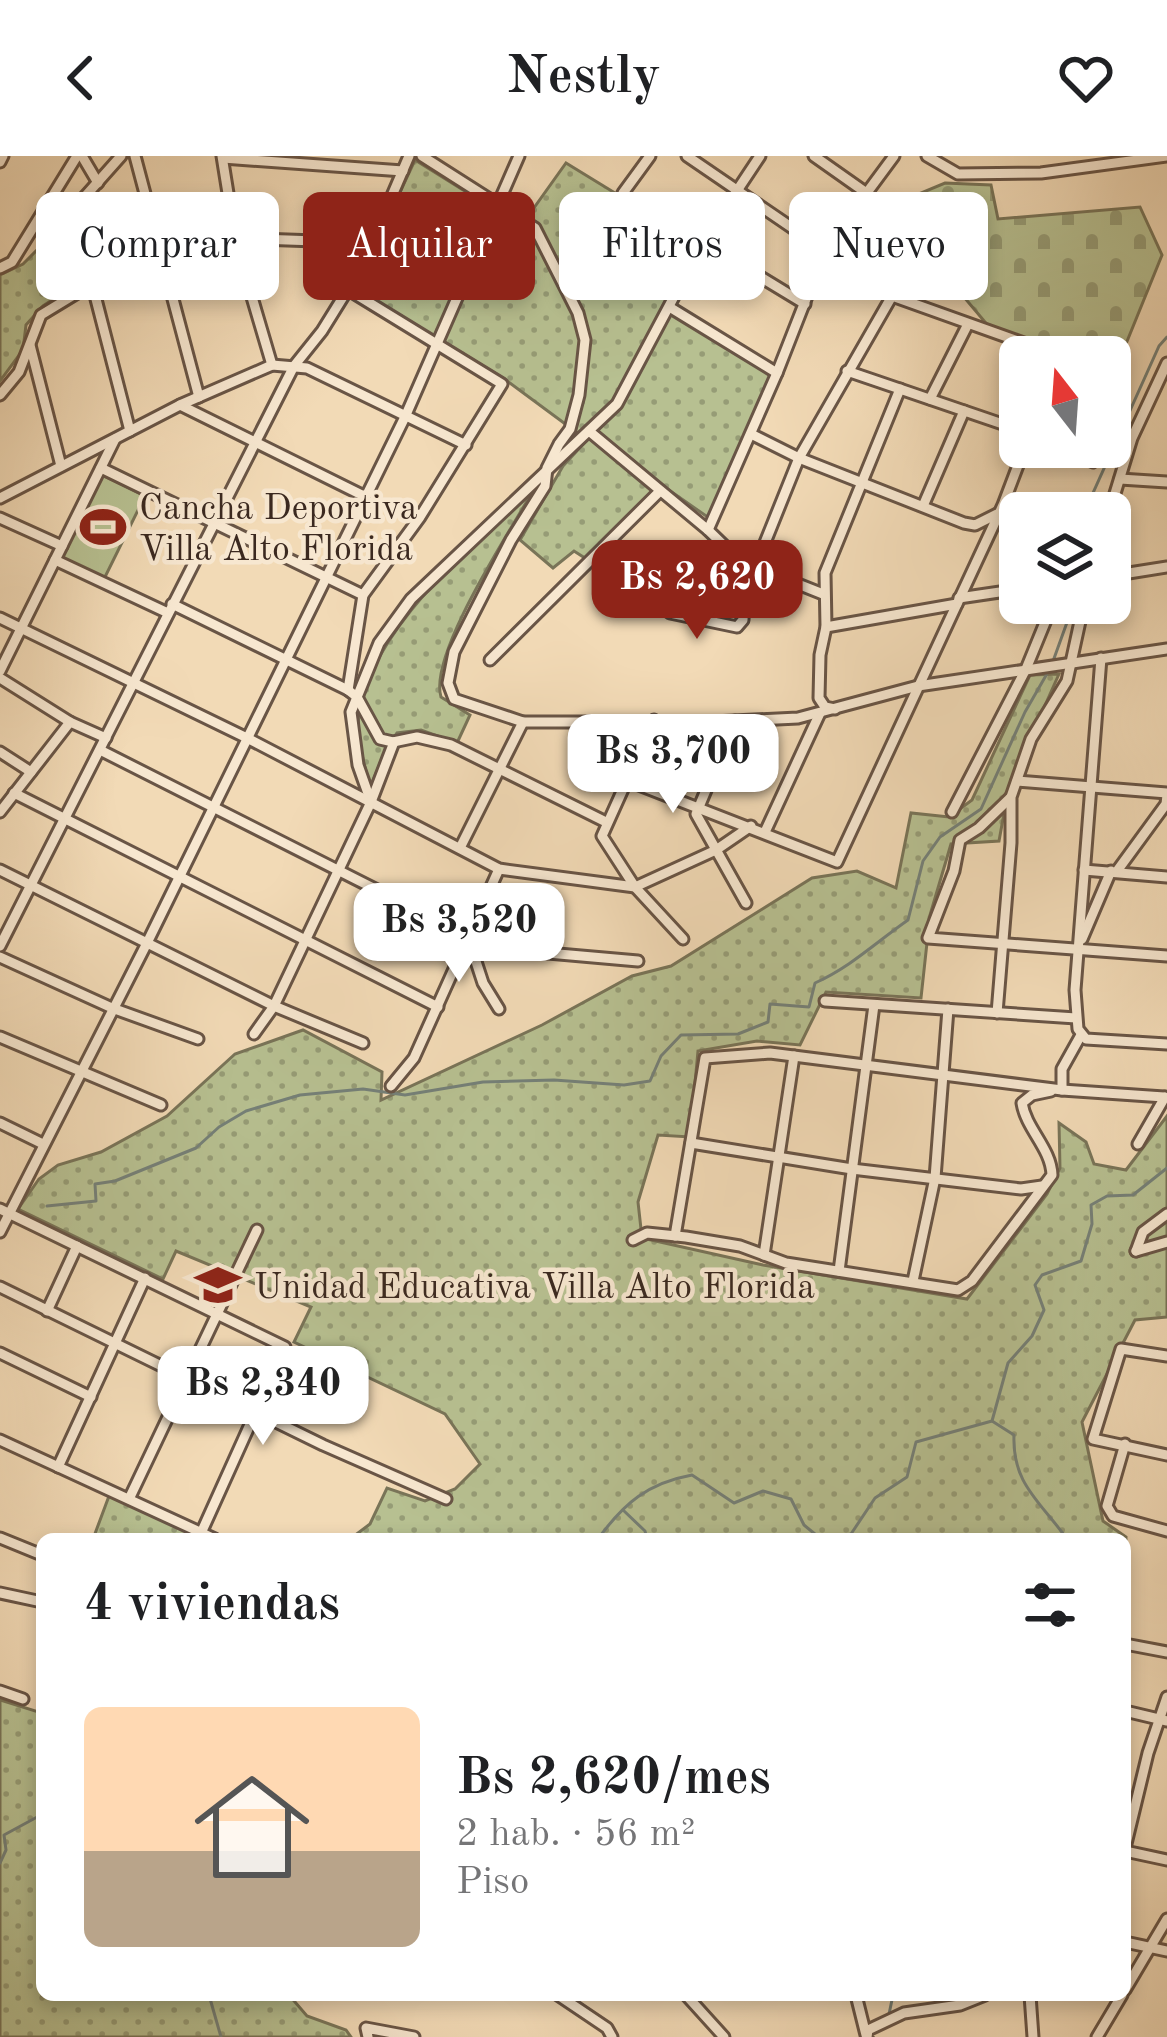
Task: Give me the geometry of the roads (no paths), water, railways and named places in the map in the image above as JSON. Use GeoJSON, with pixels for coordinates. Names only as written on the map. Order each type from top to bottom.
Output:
{"type":"FeatureCollection","features":[{"type":"Feature","properties":{"kind":"street"},"geometry":{"type":"LineString","coordinates":[[0,268],[12,262],[79,156],[98,183]]}},
{"type":"Feature","properties":{"kind":"street"},"geometry":{"type":"LineString","coordinates":[[90,192],[121,156]]}},
{"type":"Feature","properties":{"kind":"street"},"geometry":{"type":"LineString","coordinates":[[135,156],[145,192]]}},
{"type":"Feature","properties":{"kind":"street"},"geometry":{"type":"LineString","coordinates":[[394,192],[409,156]]}},
{"type":"Feature","properties":{"kind":"street"},"geometry":{"type":"LineString","coordinates":[[422,156],[478,192]]}},
{"type":"Feature","properties":{"kind":"street"},"geometry":{"type":"LineString","coordinates":[[502,192],[519,156]]}},
{"type":"Feature","properties":{"kind":"street"},"geometry":{"type":"LineString","coordinates":[[624,192],[650,156]]}},
{"type":"Feature","properties":{"kind":"street"},"geometry":{"type":"LineString","coordinates":[[687,156],[789,224]]}},
{"type":"Feature","properties":{"kind":"street"},"geometry":{"type":"LineString","coordinates":[[737,190],[760,156]]}},
{"type":"Feature","properties":{"kind":"street"},"geometry":{"type":"LineString","coordinates":[[814,156],[865,192],[894,156]]}},
{"type":"Feature","properties":{"kind":"street"},"geometry":{"type":"LineString","coordinates":[[928,156],[951,173],[981,174],[1019,174],[1097,160],[1167,156]]}},
{"type":"Feature","properties":{"kind":"street"},"geometry":{"type":"LineString","coordinates":[[981,174],[983,156]]}},
{"type":"Feature","properties":{"kind":"street"},"geometry":{"type":"LineString","coordinates":[[1017,156],[1019,174]]}},
{"type":"Feature","properties":{"kind":"street"},"geometry":{"type":"LineString","coordinates":[[228,192],[223,157],[354,162],[403,171]]}},
{"type":"Feature","properties":{"kind":"street"},"geometry":{"type":"LineString","coordinates":[[535,228],[578,313],[585,340],[574,419],[548,468],[545,486],[511,540],[454,652],[449,693],[464,704],[523,722],[734,721],[820,713],[918,686],[1167,649]]}},
{"type":"Feature","properties":{"kind":"street"},"geometry":{"type":"LineString","coordinates":[[765,279],[806,304]]}},
{"type":"Feature","properties":{"kind":"street"},"geometry":{"type":"LineString","coordinates":[[0,395],[20,372],[28,339],[41,315],[66,300]]}},
{"type":"Feature","properties":{"kind":"street"},"geometry":{"type":"LineString","coordinates":[[96,300],[130,431]]}},
{"type":"Feature","properties":{"kind":"street"},"geometry":{"type":"LineString","coordinates":[[174,300],[199,397]]}},
{"type":"Feature","properties":{"kind":"street"},"geometry":{"type":"LineString","coordinates":[[253,300],[272,365]]}},
{"type":"Feature","properties":{"kind":"street"},"geometry":{"type":"LineString","coordinates":[[0,946],[294,365],[340,300]]}},
{"type":"Feature","properties":{"kind":"street"},"geometry":{"type":"LineString","coordinates":[[364,300],[502,384],[363,595],[351,712],[358,765],[371,802]]}},
{"type":"Feature","properties":{"kind":"street"},"geometry":{"type":"LineString","coordinates":[[0,1232],[5,1211],[147,943],[405,417],[454,300]]}},
{"type":"Feature","properties":{"kind":"street"},"geometry":{"type":"LineString","coordinates":[[353,694],[411,599],[617,404],[675,300]]}},
{"type":"Feature","properties":{"kind":"street"},"geometry":{"type":"LineString","coordinates":[[708,530],[807,300]]}},
{"type":"Feature","properties":{"kind":"street"},"geometry":{"type":"LineString","coordinates":[[604,547],[670,613],[737,627],[743,620],[750,567],[800,458],[890,300]]}},
{"type":"Feature","properties":{"kind":"street"},"geometry":{"type":"LineString","coordinates":[[903,300],[1000,336]]}},
{"type":"Feature","properties":{"kind":"street"},"geometry":{"type":"LineString","coordinates":[[671,308],[777,373]]}},
{"type":"Feature","properties":{"kind":"street"},"geometry":{"type":"LineString","coordinates":[[930,399],[968,324]]}},
{"type":"Feature","properties":{"kind":"street"},"geometry":{"type":"LineString","coordinates":[[28,339],[61,466]]}},
{"type":"Feature","properties":{"kind":"street"},"geometry":{"type":"LineString","coordinates":[[1116,492],[1132,438],[1167,363]]}},
{"type":"Feature","properties":{"kind":"street"},"geometry":{"type":"LineString","coordinates":[[0,498],[180,405],[272,365],[294,365],[466,445]]}},
{"type":"Feature","properties":{"kind":"street"},"geometry":{"type":"LineString","coordinates":[[847,370],[999,423]]}},
{"type":"Feature","properties":{"kind":"street"},"geometry":{"type":"LineString","coordinates":[[835,709],[819,698],[826,573],[900,389]]}},
{"type":"Feature","properties":{"kind":"street"},"geometry":{"type":"LineString","coordinates":[[180,405],[366,496]]}},
{"type":"Feature","properties":{"kind":"street"},"geometry":{"type":"LineString","coordinates":[[923,506],[964,411]]}},
{"type":"Feature","properties":{"kind":"street"},"geometry":{"type":"LineString","coordinates":[[589,431],[750,567],[823,594]]}},
{"type":"Feature","properties":{"kind":"street"},"geometry":{"type":"LineString","coordinates":[[752,434],[800,458],[975,525],[997,514]]}},
{"type":"Feature","properties":{"kind":"street"},"geometry":{"type":"LineString","coordinates":[[106,738],[70,722],[0,675],[116,438]]}},
{"type":"Feature","properties":{"kind":"street"},"geometry":{"type":"LineString","coordinates":[[101,468],[363,595]]}},
{"type":"Feature","properties":{"kind":"street"},"geometry":{"type":"LineString","coordinates":[[626,780],[837,862],[1016,468]]}},
{"type":"Feature","properties":{"kind":"street"},"geometry":{"type":"LineString","coordinates":[[1120,479],[1167,482]]}},
{"type":"Feature","properties":{"kind":"street"},"geometry":{"type":"LineString","coordinates":[[490,659],[660,491]]}},
{"type":"Feature","properties":{"kind":"street"},"geometry":{"type":"LineString","coordinates":[[0,518],[62,547]]}},
{"type":"Feature","properties":{"kind":"street"},"geometry":{"type":"LineString","coordinates":[[55,560],[287,657],[353,694],[380,739],[434,739],[606,822]]}},
{"type":"Feature","properties":{"kind":"street"},"geometry":{"type":"LineString","coordinates":[[1131,573],[1167,567]]}},
{"type":"Feature","properties":{"kind":"street"},"geometry":{"type":"LineString","coordinates":[[826,627],[999,593]]}},
{"type":"Feature","properties":{"kind":"street"},"geometry":{"type":"LineString","coordinates":[[0,618],[500,868],[635,887],[716,850],[751,826]]}},
{"type":"Feature","properties":{"kind":"street"},"geometry":{"type":"LineString","coordinates":[[952,812],[1044,624]]}},
{"type":"Feature","properties":{"kind":"street"},"geometry":{"type":"LineString","coordinates":[[997,1012],[1011,797],[1023,756],[1067,681],[1080,624]]}},
{"type":"Feature","properties":{"kind":"street"},"geometry":{"type":"LineString","coordinates":[[1062,1090],[1062,1069],[1081,1035],[1076,1018],[1078,949],[1101,658]]}},
{"type":"Feature","properties":{"kind":"street"},"geometry":{"type":"LineString","coordinates":[[765,832],[820,713]]}},
{"type":"Feature","properties":{"kind":"street"},"geometry":{"type":"LineString","coordinates":[[654,720],[602,836],[635,887],[682,939]]}},
{"type":"Feature","properties":{"kind":"street"},"geometry":{"type":"LineString","coordinates":[[734,721],[696,814],[746,903]]}},
{"type":"Feature","properties":{"kind":"street"},"geometry":{"type":"LineString","coordinates":[[0,812],[70,722]]}},
{"type":"Feature","properties":{"kind":"street"},"geometry":{"type":"LineString","coordinates":[[460,848],[523,722]]}},
{"type":"Feature","properties":{"kind":"street"},"geometry":{"type":"LineString","coordinates":[[254,1034],[274,1006],[371,802],[394,742]]}},
{"type":"Feature","properties":{"kind":"street"},"geometry":{"type":"LineString","coordinates":[[100,750],[492,948],[638,961]]}},
{"type":"Feature","properties":{"kind":"street"},"geometry":{"type":"LineString","coordinates":[[0,752],[31,772]]}},
{"type":"Feature","properties":{"kind":"street"},"geometry":{"type":"LineString","coordinates":[[1017,781],[1167,794],[1166,805],[1114,871],[1078,949]]}},
{"type":"Feature","properties":{"kind":"street"},"geometry":{"type":"LineString","coordinates":[[14,793],[438,1007]]}},
{"type":"Feature","properties":{"kind":"street"},"geometry":{"type":"LineString","coordinates":[[1011,797],[960,840],[954,871],[928,938],[1167,956]]}},
{"type":"Feature","properties":{"kind":"street"},"geometry":{"type":"LineString","coordinates":[[391,1086],[414,1058],[500,868]]}},
{"type":"Feature","properties":{"kind":"street"},"geometry":{"type":"LineString","coordinates":[[0,870],[274,1006],[363,1043]]}},
{"type":"Feature","properties":{"kind":"street"},"geometry":{"type":"LineString","coordinates":[[1084,870],[1167,877]]}},
{"type":"Feature","properties":{"kind":"street"},"geometry":{"type":"LineString","coordinates":[[468,937],[483,983],[499,1010]]}},
{"type":"Feature","properties":{"kind":"street"},"geometry":{"type":"LineString","coordinates":[[0,957],[112,1008],[198,1039]]}},
{"type":"Feature","properties":{"kind":"street"},"geometry":{"type":"LineString","coordinates":[[825,1001],[1076,1018]]}},
{"type":"Feature","properties":{"kind":"street"},"geometry":{"type":"LineString","coordinates":[[839,1271],[874,1004]]}},
{"type":"Feature","properties":{"kind":"street"},"geometry":{"type":"LineString","coordinates":[[913,1281],[935,1178],[948,1010]]}},
{"type":"Feature","properties":{"kind":"street"},"geometry":{"type":"LineString","coordinates":[[1081,1035],[1093,1040],[1167,1044]]}},
{"type":"Feature","properties":{"kind":"street"},"geometry":{"type":"LineString","coordinates":[[0,1036],[160,1105]]}},
{"type":"Feature","properties":{"kind":"street"},"geometry":{"type":"LineString","coordinates":[[675,1236],[705,1058],[770,1053],[1062,1090],[1166,1097],[1138,1144]]}},
{"type":"Feature","properties":{"kind":"street"},"geometry":{"type":"LineString","coordinates":[[764,1255],[794,1056]]}},
{"type":"Feature","properties":{"kind":"street"},"geometry":{"type":"LineString","coordinates":[[633,1240],[647,1233],[675,1236],[740,1246],[786,1263],[946,1290],[966,1287],[1052,1174],[1051,1160],[1024,1115],[1022,1103],[1032,1095],[1062,1090]]}},
{"type":"Feature","properties":{"kind":"street"},"geometry":{"type":"LineString","coordinates":[[0,1123],[43,1144]]}},
{"type":"Feature","properties":{"kind":"street"},"geometry":{"type":"LineString","coordinates":[[692,1143],[853,1169],[1022,1189],[1044,1186]]}},
{"type":"Feature","properties":{"kind":"street"},"geometry":{"type":"LineString","coordinates":[[5,1211],[285,1347],[202,1531]]}},
{"type":"Feature","properties":{"kind":"street"},"geometry":{"type":"LineString","coordinates":[[1167,1214],[1143,1232],[1136,1251],[1167,1242]]}},
{"type":"Feature","properties":{"kind":"street"},"geometry":{"type":"LineString","coordinates":[[130,1497],[257,1230]]}},
{"type":"Feature","properties":{"kind":"street"},"geometry":{"type":"LineString","coordinates":[[47,1311],[77,1246]]}},
{"type":"Feature","properties":{"kind":"street"},"geometry":{"type":"LineString","coordinates":[[58,1467],[145,1279]]}},
{"type":"Feature","properties":{"kind":"street"},"geometry":{"type":"LineString","coordinates":[[0,1287],[255,1411],[435,1488],[446,1499]]}},
{"type":"Feature","properties":{"kind":"street"},"geometry":{"type":"LineString","coordinates":[[1167,1356],[1121,1349],[1093,1439],[1165,1455],[1167,1440]]}},
{"type":"Feature","properties":{"kind":"street"},"geometry":{"type":"LineString","coordinates":[[0,1353],[92,1397]]}},
{"type":"Feature","properties":{"kind":"street"},"geometry":{"type":"LineString","coordinates":[[0,1440],[205,1533]]}},
{"type":"Feature","properties":{"kind":"street"},"geometry":{"type":"LineString","coordinates":[[1125,1444],[1107,1506],[1113,1516],[1167,1531]]}},
{"type":"Feature","properties":{"kind":"street"},"geometry":{"type":"LineString","coordinates":[[0,1538],[36,1553]]}},
{"type":"Feature","properties":{"kind":"street"},"geometry":{"type":"LineString","coordinates":[[0,1593],[36,1601]]}},
{"type":"Feature","properties":{"kind":"street"},"geometry":{"type":"LineString","coordinates":[[1131,1645],[1167,1652]]}},
{"type":"Feature","properties":{"kind":"street"},"geometry":{"type":"LineString","coordinates":[[0,1691],[23,1699]]}},
{"type":"Feature","properties":{"kind":"street"},"geometry":{"type":"LineString","coordinates":[[1131,1829],[1167,1697]]}},
{"type":"Feature","properties":{"kind":"street"},"geometry":{"type":"LineString","coordinates":[[1131,1712],[1164,1720]]}},
{"type":"Feature","properties":{"kind":"street"},"geometry":{"type":"LineString","coordinates":[[1131,1851],[1167,1860]]}},
{"type":"Feature","properties":{"kind":"street"},"geometry":{"type":"LineString","coordinates":[[1131,1980],[1167,1919]]}},
{"type":"Feature","properties":{"kind":"street"},"geometry":{"type":"LineString","coordinates":[[1131,1943],[1167,1951]]}},
{"type":"Feature","properties":{"kind":"street"},"geometry":{"type":"LineString","coordinates":[[567,2001],[607,2028],[612,2037]]}},
{"type":"Feature","properties":{"kind":"street"},"geometry":{"type":"LineString","coordinates":[[691,2001],[724,2037]]}},
{"type":"Feature","properties":{"kind":"street"},"geometry":{"type":"LineString","coordinates":[[858,2001],[867,2036]]}},
{"type":"Feature","properties":{"kind":"street"},"geometry":{"type":"LineString","coordinates":[[867,2036],[873,2027],[904,2013],[971,2001]]}},
{"type":"Feature","properties":{"kind":"street"},"geometry":{"type":"LineString","coordinates":[[1031,2001],[1034,2037]]}},
{"type":"Feature","properties":{"kind":"street"},"geometry":{"type":"LineString","coordinates":[[1097,2037],[1119,2001]]}},
{"type":"Feature","properties":{"kind":"street"},"geometry":{"type":"LineString","coordinates":[[368,2037],[366,2028],[414,2037]]}},
{"type":"Feature","properties":{"kind":"waterway"},"geometry":{"type":"LineString","coordinates":[[1093,492],[1167,337]]}},
{"type":"Feature","properties":{"kind":"waterway"},"geometry":{"type":"LineString","coordinates":[[1052,664],[1066,624]]}},
{"type":"Feature","properties":{"kind":"waterway"},"geometry":{"type":"LineString","coordinates":[[47,1206],[96,1201],[95,1184],[115,1181],[196,1148],[246,1111],[300,1095],[363,1089],[405,1095],[483,1082],[624,1085],[650,1081],[661,1056],[681,1035],[738,1034],[768,1022],[770,1004],[809,1007],[815,983],[908,920],[923,861],[940,837],[981,809],[1048,672]]}},
{"type":"Feature","properties":{"kind":"waterway"},"geometry":{"type":"LineString","coordinates":[[852,1533],[875,1498],[907,1477],[916,1442],[992,1421],[1008,1363],[1032,1336],[1044,1310],[1035,1285],[1042,1275],[1081,1261],[1092,1224],[1091,1205],[1107,1196],[1133,1195],[1167,1168]]}},
{"type":"Feature","properties":{"kind":"waterway"},"geometry":{"type":"LineString","coordinates":[[992,1421],[1014,1435],[1023,1479],[1062,1533]]}},
{"type":"Feature","properties":{"kind":"waterway"},"geometry":{"type":"LineString","coordinates":[[603,1533],[638,1496],[692,1475],[734,1503],[763,1491],[791,1499],[804,1525],[814,1533]]}},
{"type":"Feature","properties":{"kind":"waterway"},"geometry":{"type":"LineString","coordinates":[[623,1510],[646,1533]]}},
{"type":"Feature","properties":{"kind":"waterway"},"geometry":{"type":"LineString","coordinates":[[0,1863],[6,1850],[4,1835],[36,1818]]}},
{"type":"Feature","properties":{"kind":"waterway"},"geometry":{"type":"LineString","coordinates":[[211,2001],[221,2037]]}},
{"type":"Feature","properties":{"kind":"waterway"},"geometry":{"type":"LineString","coordinates":[[888,2019],[892,2001]]}},
{"type":"Feature","properties":{"kind":"place","name":"Cancha Deportiva Villa Alto Florida"},"geometry":{"type":"Point","coordinates":[103,527]}},
{"type":"Feature","properties":{"kind":"place","name":"Unidad Educativa Villa Alto Florida"},"geometry":{"type":"Point","coordinates":[218,1285]}}]}
